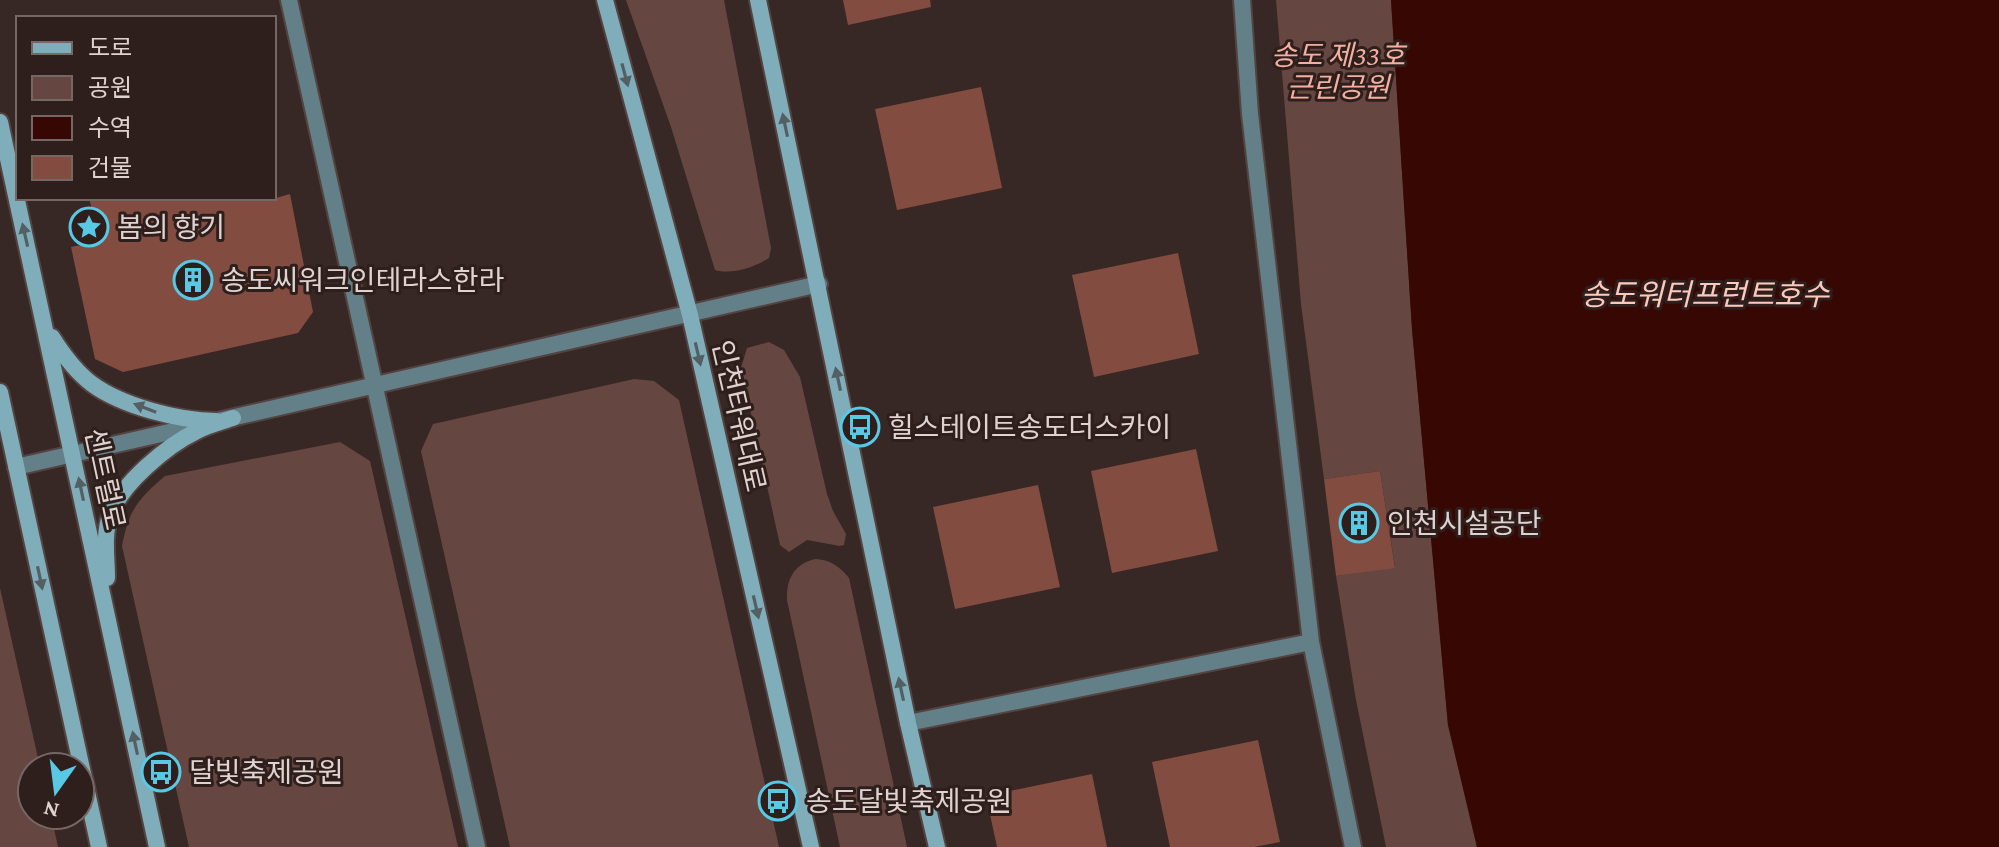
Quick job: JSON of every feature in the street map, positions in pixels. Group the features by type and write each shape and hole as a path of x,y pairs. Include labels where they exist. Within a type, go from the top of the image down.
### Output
{"main road":[{"name":"인천타워대로","path":"605,0 690,315 811,847"},
{"path":"758,0 908,723 937,847"},
{"name":"센트럴로","path":"0,122 16,195"},
{"name":"센트럴로","path":"17,200 157,847"},
{"path":"42,313 53,338 67,358 93,385 180,419 227,419"},
{"path":"0,392 99,847"},
{"path":"110,627 106,531 115,502 141,472 179,442 227,419"}],"street":[{"path":"289,0 477,847"},
{"path":"1242,0 1250,114 1311,642 1353,847"},
{"path":"16,467 819,284"},
{"path":"908,723 1311,642"}],"green space":[{"path":"626,0 724,0 771,248 769,258 736,271 715,270 671,127"},
{"name":"송도 제33호 근린공원","path":"1276,0 1391,0 1412,329 1448,725 1477,847 1386,847 1356,700 1336,576 1395,567 1380,471 1324,479 1301,304"},
{"path":"769,342 784,350 800,377 827,494 846,534 844,545 807,540 789,552 780,545 741,368 747,348"},
{"path":"634,379 654,381 679,400 779,847 510,847 421,451 433,424"},
{"path":"340,442 370,461 458,847 189,847 122,546 131,514 147,492 165,476"},
{"path":"816,559 835,565 849,578 907,847 840,847 787,600 788,586 797,568"},
{"path":"0,588 36,751 16,751 16,831 54,831 58,847 0,847"}],"water":[{"name":"송도워터프런트호수","path":"1391,0 1999,0 1999,847 1477,847 1448,725 1412,329"}],"building":[{"path":"843,0 930,0 931,7 848,25"},
{"path":"981,87 1002,188 897,210 875,109"},
{"name":"송도씨워크인테라스한라","path":"290,194 313,312 298,333 123,372 95,359 71,247 100,241 90,200 276,198"},
{"path":"1178,253 1199,354 1094,377 1072,275"},
{"path":"1196,449 1218,551 1112,573 1091,471"},
{"name":"인천시설공단","path":"1380,471 1395,568 1336,576 1324,479"},
{"path":"1038,485 1060,587 955,609 933,507"},
{"path":"1258,740 1280,842 1254,847 1170,847 1152,762"},
{"path":"1092,774 1107,847 997,847 986,796"}],"place":[{"name":"봄의 향기","path":"89,227"},
{"name":"송도씨워크인테라스한라","path":"193,280"},
{"name":"힐스테이트송도더스카이","path":"860,427"},
{"name":"인천시설공단","path":"1359,523"},
{"name":"달빛축제공원","path":"161,772"},
{"name":"송도달빛축제공원","path":"778,801"}]}
